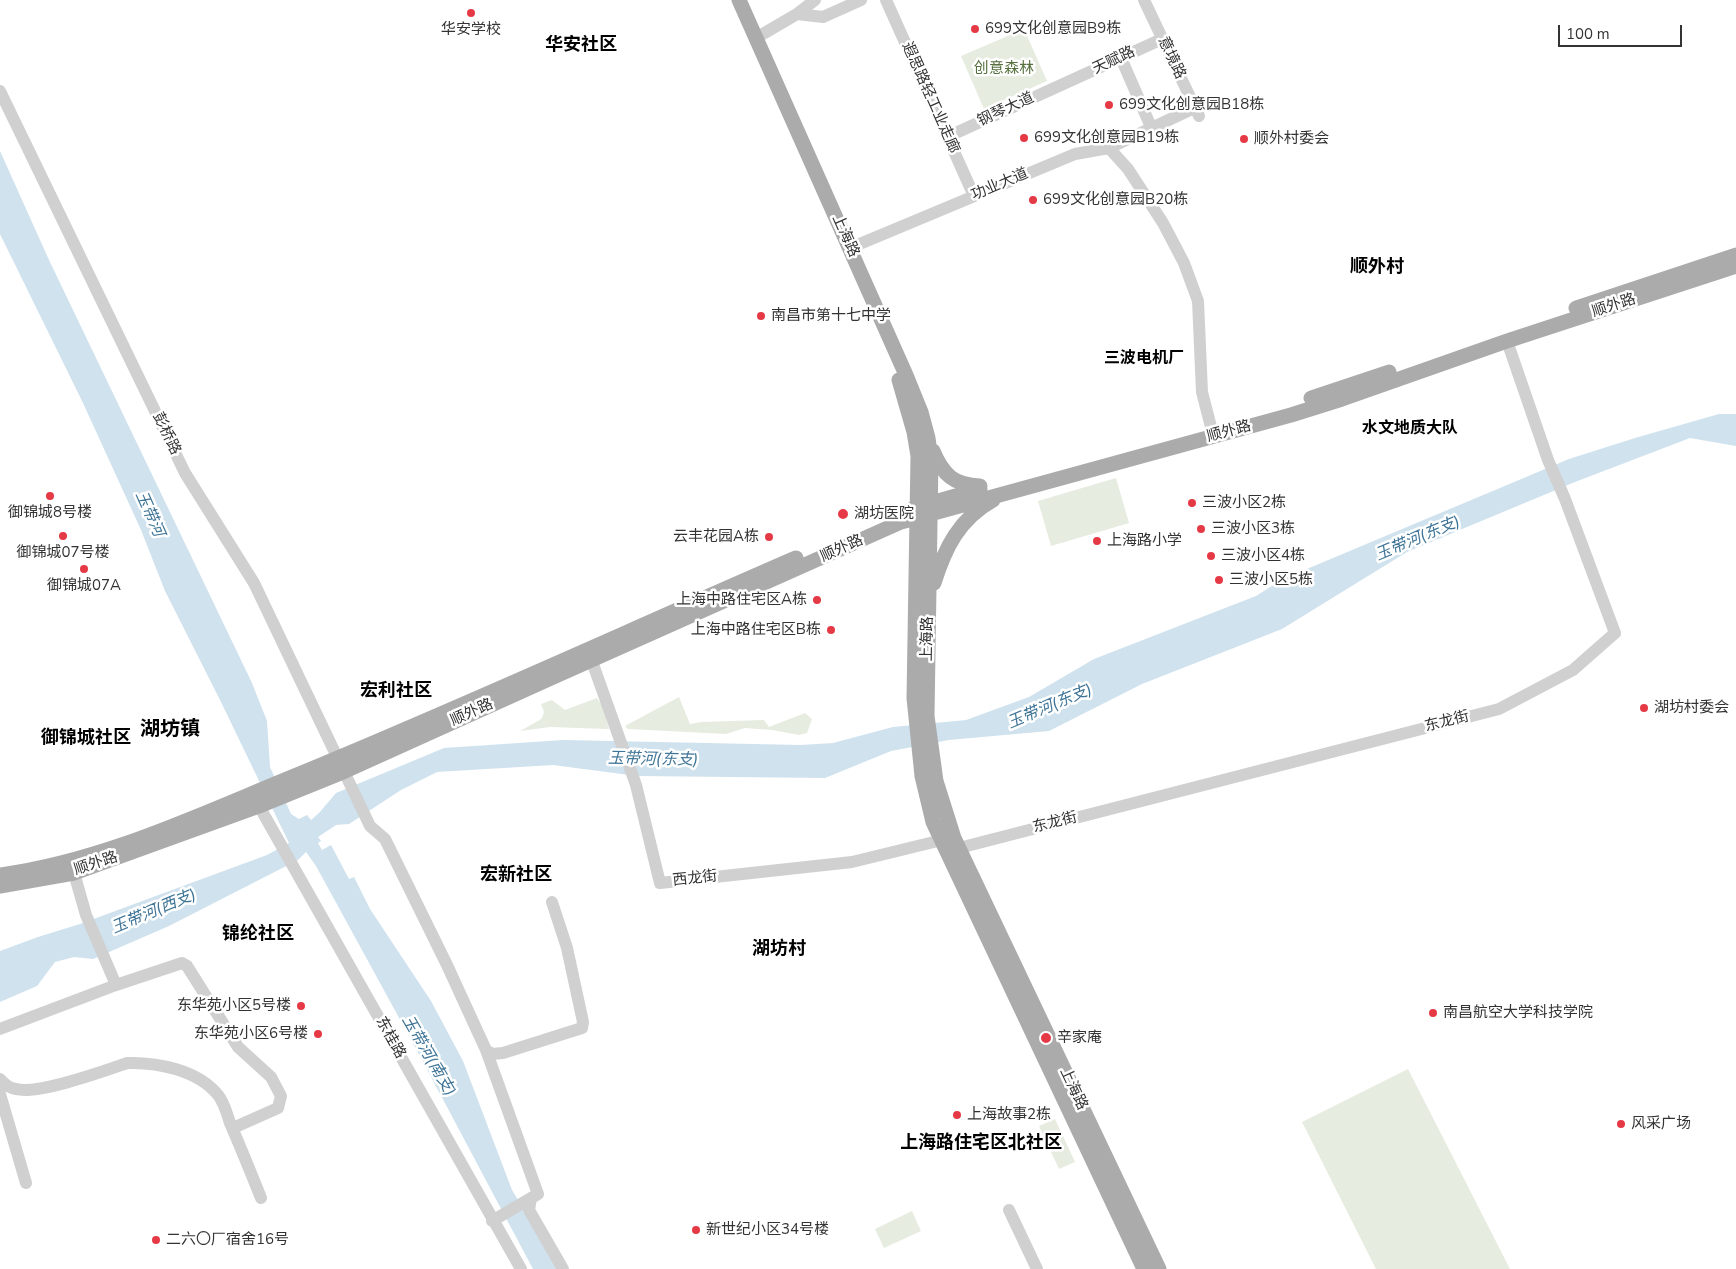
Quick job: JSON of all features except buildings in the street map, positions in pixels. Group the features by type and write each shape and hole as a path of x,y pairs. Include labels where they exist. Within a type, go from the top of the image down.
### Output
{"main road":[{"name":"上海路","path":"730,0 888,350 914,432 924,510 928,598 922,718 933,822 1144,1269"},
{"name":"上海路","path":"739,0 906,375 921,412 928,438 931,459 924,510 914,698 922,718"},
{"name":"顺外路","path":"924,510 990,487 1294,404 1736,255"},
{"name":"顺外路","path":"0,886 74,873 297,782 343,771 887,518 1006,492 1291,415 1736,266"},
{"path":"928,438 942,470 951,478 966,485 990,487"},
{"path":"928,598 941,559 955,532 972,514 1006,492"},
{"name":"上海路","path":"929,778 959,848 1159,1269"},
{"name":"顺外路","path":"0,875 92,856 256,800"}],"street":[{"path":"756,38 797,14 815,0"},
{"path":"797,14 823,17 861,0"},
{"name":"遐思路轻工业走廊","path":"886,0 974,196"},
{"name":"意境路","path":"1144,0 1197,112"},
{"name":"天赋路","path":"1065,84 1162,39"},
{"path":"1121,58 1151,127"},
{"name":"钢琴大道","path":"947,137 1065,84"},
{"name":"彭桥路","path":"0,91 185,473 254,584 370,826 385,839 486,1050 538,1194 531,1198"},
{"name":"功业大道","path":"850,248 1075,154 1109,148 1151,127 1197,112 1209,101"},
{"path":"1109,148 1128,169 1163,224 1184,263 1198,301 1202,392 1211,427"},
{"name":"东龙街","path":"959,848 1499,709 1573,670 1615,633 1566,499 1548,460 1507,342"},
{"name":"西龙街","path":"590,655 636,785 660,883 852,862 942,840"},
{"name":"东桂路","path":"256,800 495,1219 520,1269"},
{"path":"74,873 86,915 116,985"},
{"path":"486,1050 492,1054 503,1053 582,1028 584,1022 567,948 552,902"},
{"path":"0,1029 116,985 182,963 187,966 238,1047 270,1077 281,1096 278,1108 233,1128"},
{"path":"0,1079 5,1084 16,1089 46,1088 127,1063 160,1065 177,1069 206,1082 220,1096 261,1198"},
{"path":"0,1094 26,1183"},
{"path":"495,1219 531,1198"},
{"path":"531,1198 528,1210 563,1269"},
{"path":"1009,1210 1037,1269"}],"green space":[{"name":"创意森林","path":"1024,29 1047,81 984,109 961,56"},
{"path":"1116,478 1129,523 1051,546 1038,501"},
{"path":"679,697 690,724 764,720 769,727 805,713 812,719 807,733 799,735 745,728 726,734 628,729 625,726"},
{"path":"597,698 603,707 609,729 550,727 520,731 542,718 544,712 541,704 552,700 565,710"},
{"path":"1408,1069 1510,1269 1376,1269 1302,1122"},
{"path":"1055,1119 1075,1162 1059,1169 1039,1126"},
{"path":"912,1211 921,1231 884,1248 875,1229"}],"water":[{"path":"0,151 49,260 252,683 267,721 270,767 291,814 299,819 307,815 311,820 336,793 444,748 563,740 801,745 833,743 893,727 966,720 1029,697 1094,659 1256,596 1283,579 1569,459 1719,414 1736,414 1736,446 1690,438 1575,482 1407,552 1282,629 1142,684 1049,731 949,740 891,751 825,778 637,776 553,765 437,772 401,790 349,824 336,825 318,837 321,841 318,843 322,850 331,845 349,879 354,877 370,909 431,1001 463,1061 512,1190 560,1269 533,1269 421,1058 316,866 306,852 298,860 169,926 93,959 74,957 55,962 37,986 0,1002 0,951 80,924 267,855 289,843 165,591 141,530 83,403 0,234"}],"place":[{"name":"华安学校","path":"471,13"},
{"name":"699文化创意园B9栋","path":"975,29"},
{"name":"699文化创意园B18栋","path":"1109,105"},
{"name":"699文化创意园B19栋","path":"1024,138"},
{"name":"顺外村委会","path":"1244,139"},
{"name":"699文化创意园B20栋","path":"1033,200"},
{"name":"南昌市第十七中学","path":"761,316"},
{"name":"御锦城8号楼","path":"50,496"},
{"name":"三波小区2栋","path":"1192,503"},
{"name":"湖坊医院","path":"843,514"},
{"name":"三波小区3栋","path":"1201,529"},
{"name":"御锦城07号楼","path":"63,536"},
{"name":"云丰花园A栋","path":"769,537"},
{"name":"上海路小学","path":"1097,541"},
{"name":"三波小区4栋","path":"1211,556"},
{"name":"御锦城07A","path":"84,569"},
{"name":"三波小区5栋","path":"1219,580"},
{"name":"上海中路住宅区A栋","path":"817,600"},
{"name":"上海中路住宅区B栋","path":"831,630"},
{"name":"湖坊村委会","path":"1644,708"},
{"name":"东华苑小区5号楼","path":"301,1006"},
{"name":"南昌航空大学科技学院","path":"1433,1013"},
{"name":"东华苑小区6号楼","path":"318,1034"},
{"name":"辛家庵","path":"1046,1038"},
{"name":"上海故事2栋","path":"957,1115"},
{"name":"风采广场","path":"1621,1124"},
{"name":"新世纪小区34号楼","path":"696,1230"},
{"name":"二六〇厂宿舍16号","path":"156,1240"}],"district":[{"name":"华安社区","path":"581,46"},
{"name":"顺外村","path":"1377,268"},
{"name":"三波电机厂","path":"1144,359"},
{"name":"水文地质大队","path":"1410,429"},
{"name":"宏利社区","path":"396,692"},
{"name":"湖坊镇","path":"170,730"},
{"name":"御锦城社区","path":"86,739"},
{"name":"宏新社区","path":"516,876"},
{"name":"锦纶社区","path":"258,935"},
{"name":"湖坊村","path":"779,950"},
{"name":"上海路住宅区北社区","path":"981,1144"}],"water label":[{"name":"玉带河","path":"149,514"},
{"name":"玉带河(东支)","path":"1418,539"},
{"name":"玉带河(东支)","path":"1050,707"},
{"name":"玉带河(东支)","path":"653,760"},
{"name":"玉带河(西支)","path":"154,912"},
{"name":"玉带河(南支)","path":"428,1056"}]}
